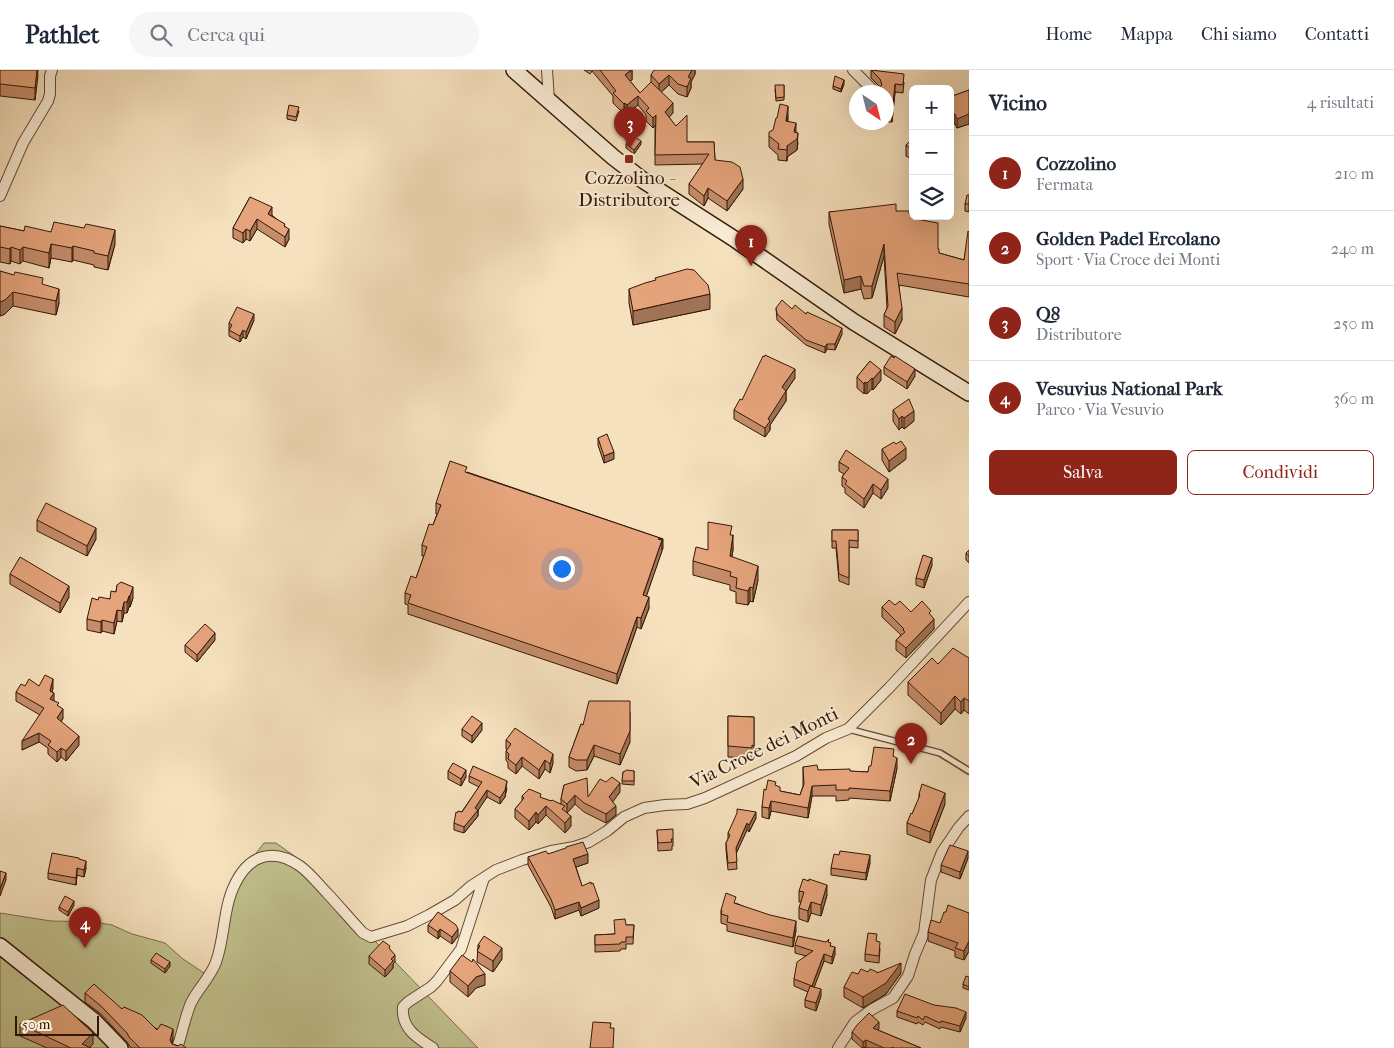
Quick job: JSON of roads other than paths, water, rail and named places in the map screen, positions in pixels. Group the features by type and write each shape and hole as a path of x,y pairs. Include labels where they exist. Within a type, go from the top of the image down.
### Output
{"main road":[{"path":"514,70 613,157 644,181 736,240 854,322 969,394"},
{"path":"0,946 94,1021 120,1048"}],"street":[{"path":"0,196 23,143 48,101 52,70"},
{"path":"547,70 549,100"},
{"path":"853,70 868,85"},
{"name":"Via Croce dei Monti","path":"177,1048 191,1002 216,962 235,884 246,868 259,859 279,856 301,867 312,876 363,933 372,937 407,926 455,900 471,886 496,870 551,851 589,842 607,831 624,817 644,808 688,804 706,798 796,756 826,738 848,729 969,602"},
{"path":"838,1048 855,1022 871,1010 893,998 908,976 924,932 931,880 942,852 969,816"},
{"path":"433,1048 407,1027 402,1014 403,1007 431,987 461,949 484,878"}],"lane":[{"path":"848,729 940,752 969,771"}],"place":[{"name":"Q8","path":"630,148"},
{"name":"Cozzolino - Distributore","path":"629,159"},
{"name":"Cozzolino","path":"751,266"},
{"name":"Golden Padel Ercolano","path":"911,764"},
{"name":"Vesuvius National Park","path":"85,948"}]}
